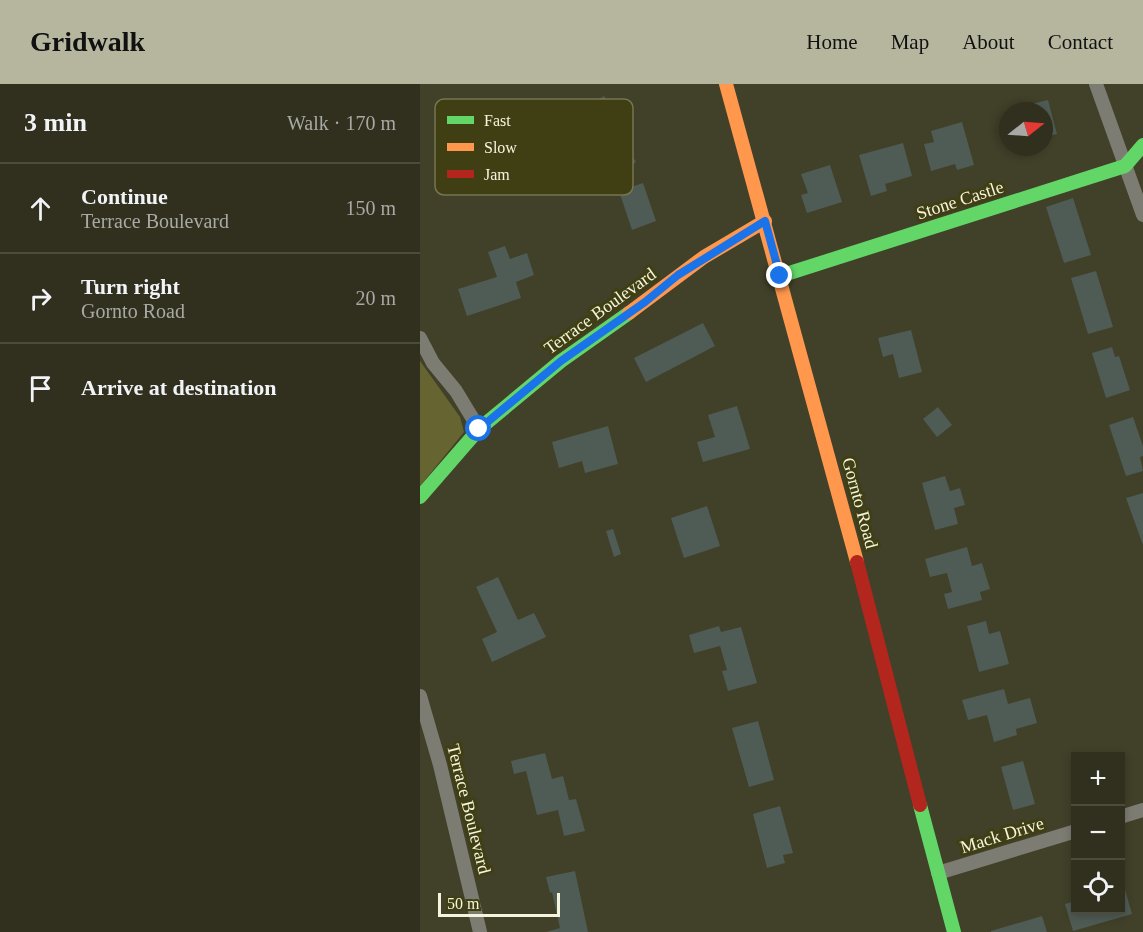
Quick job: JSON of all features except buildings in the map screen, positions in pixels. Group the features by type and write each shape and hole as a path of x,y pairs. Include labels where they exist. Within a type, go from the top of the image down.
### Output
{"main road":[{"name":"Gornto Road","path":"726,84 780,276 954,932"},
{"path":"1125,166 1143,146"},
{"name":"Stone Castle","path":"780,276 1125,166"},
{"name":"Terrace Boulevard","path":"420,497 479,429 561,361 645,302 678,275 765,221"}],"street":[{"path":"1096,84 1143,215"},
{"path":"420,338 433,363 456,391 479,429"},
{"name":"Terrace Boulevard","path":"420,696 440,765 480,932"},
{"path":"1125,815 1143,810"},
{"name":"Mack Drive","path":"938,873 1071,833"}],"shaded area":[{"path":"420,361 460,417 464,432 420,486"}],"traffic: fast":[{"path":"780,276 1125,166 1143,145"},
{"path":"420,497 479,429 561,361 629,313"},
{"path":"920,805 954,932"}],"traffic: slow":[{"path":"726,84 857,562"},
{"path":"629,313 704,257 765,221"}],"traffic: jam":[{"path":"857,562 920,805"}],"route":[{"path":"479,429 561,361 645,302 678,275 765,221 780,276"}]}
